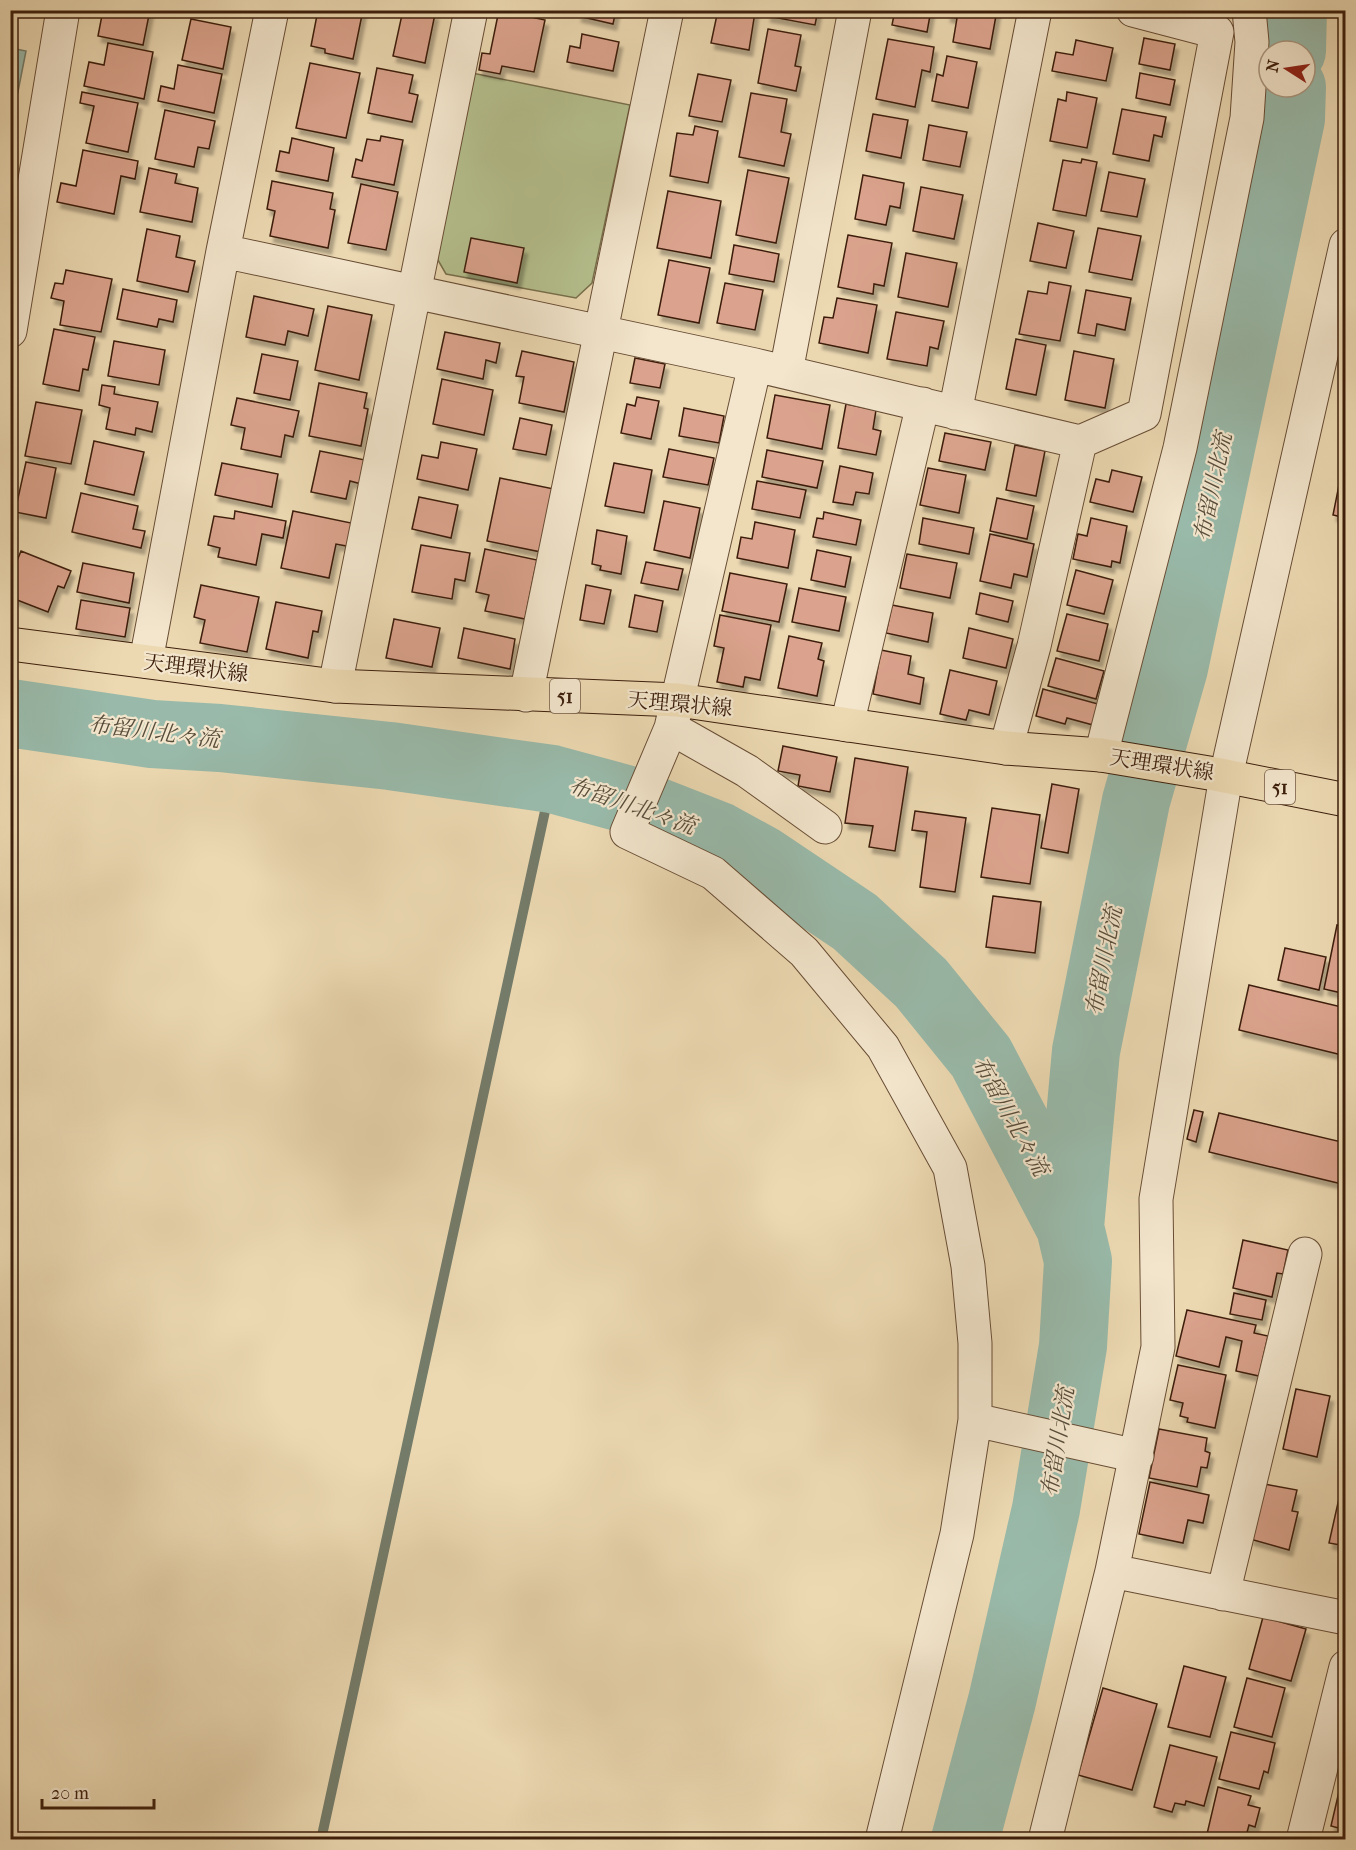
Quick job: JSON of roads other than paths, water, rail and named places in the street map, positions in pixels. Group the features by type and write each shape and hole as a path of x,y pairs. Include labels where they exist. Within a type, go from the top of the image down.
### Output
{"main road":[{"name":"天理環状線","path":"10,644 335,686 526,695 672,724 847,724 1006,748 1110,757 1221,775 1346,800"}],"street":[{"path":"10,331 63,10"},
{"path":"146,661 222,251 272,10"},
{"path":"335,686 471,10"},
{"path":"526,695 668,10"},
{"path":"855,10 770,369 672,724 627,832 713,873 804,952 883,1047 950,1168 968,1266 981,1420 957,1534 882,1839"},
{"path":"955,413 1035,10"},
{"path":"222,251 770,369 1080,442 1144,414 1217,32 1133,10"},
{"path":"1110,757 1180,448 1244,129 1252,42 1249,10"},
{"path":"1045,1839 1112,1571 1133,1455 1158,1347 1156,1199 1221,775 1346,245"},
{"path":"847,724 923,404"},
{"path":"1006,748 1034,646 1080,442"},
{"path":"672,724 747,771 825,827"},
{"path":"1223,1594 1305,1254"},
{"path":"981,1420 1133,1455"},
{"path":"1112,1571 1346,1618"},
{"path":"1303,1839 1346,1667"}],"waterway":[{"name":"布留川北流","path":"1292,39 1293,10"},
{"name":"布留川北流","path":"965,1840 1002,1701 1046,1509 1073,1346 1078,1261 1070,1227 1086,1051 1136,801 1174,668 1291,119 1292,99"},
{"name":"布留川北々流","path":"10,713 152,734 220,738 390,756 552,779 622,798 719,836 761,859 855,922 921,983 981,1057 1070,1227"},
{"path":"321,1840 552,779"}]}
